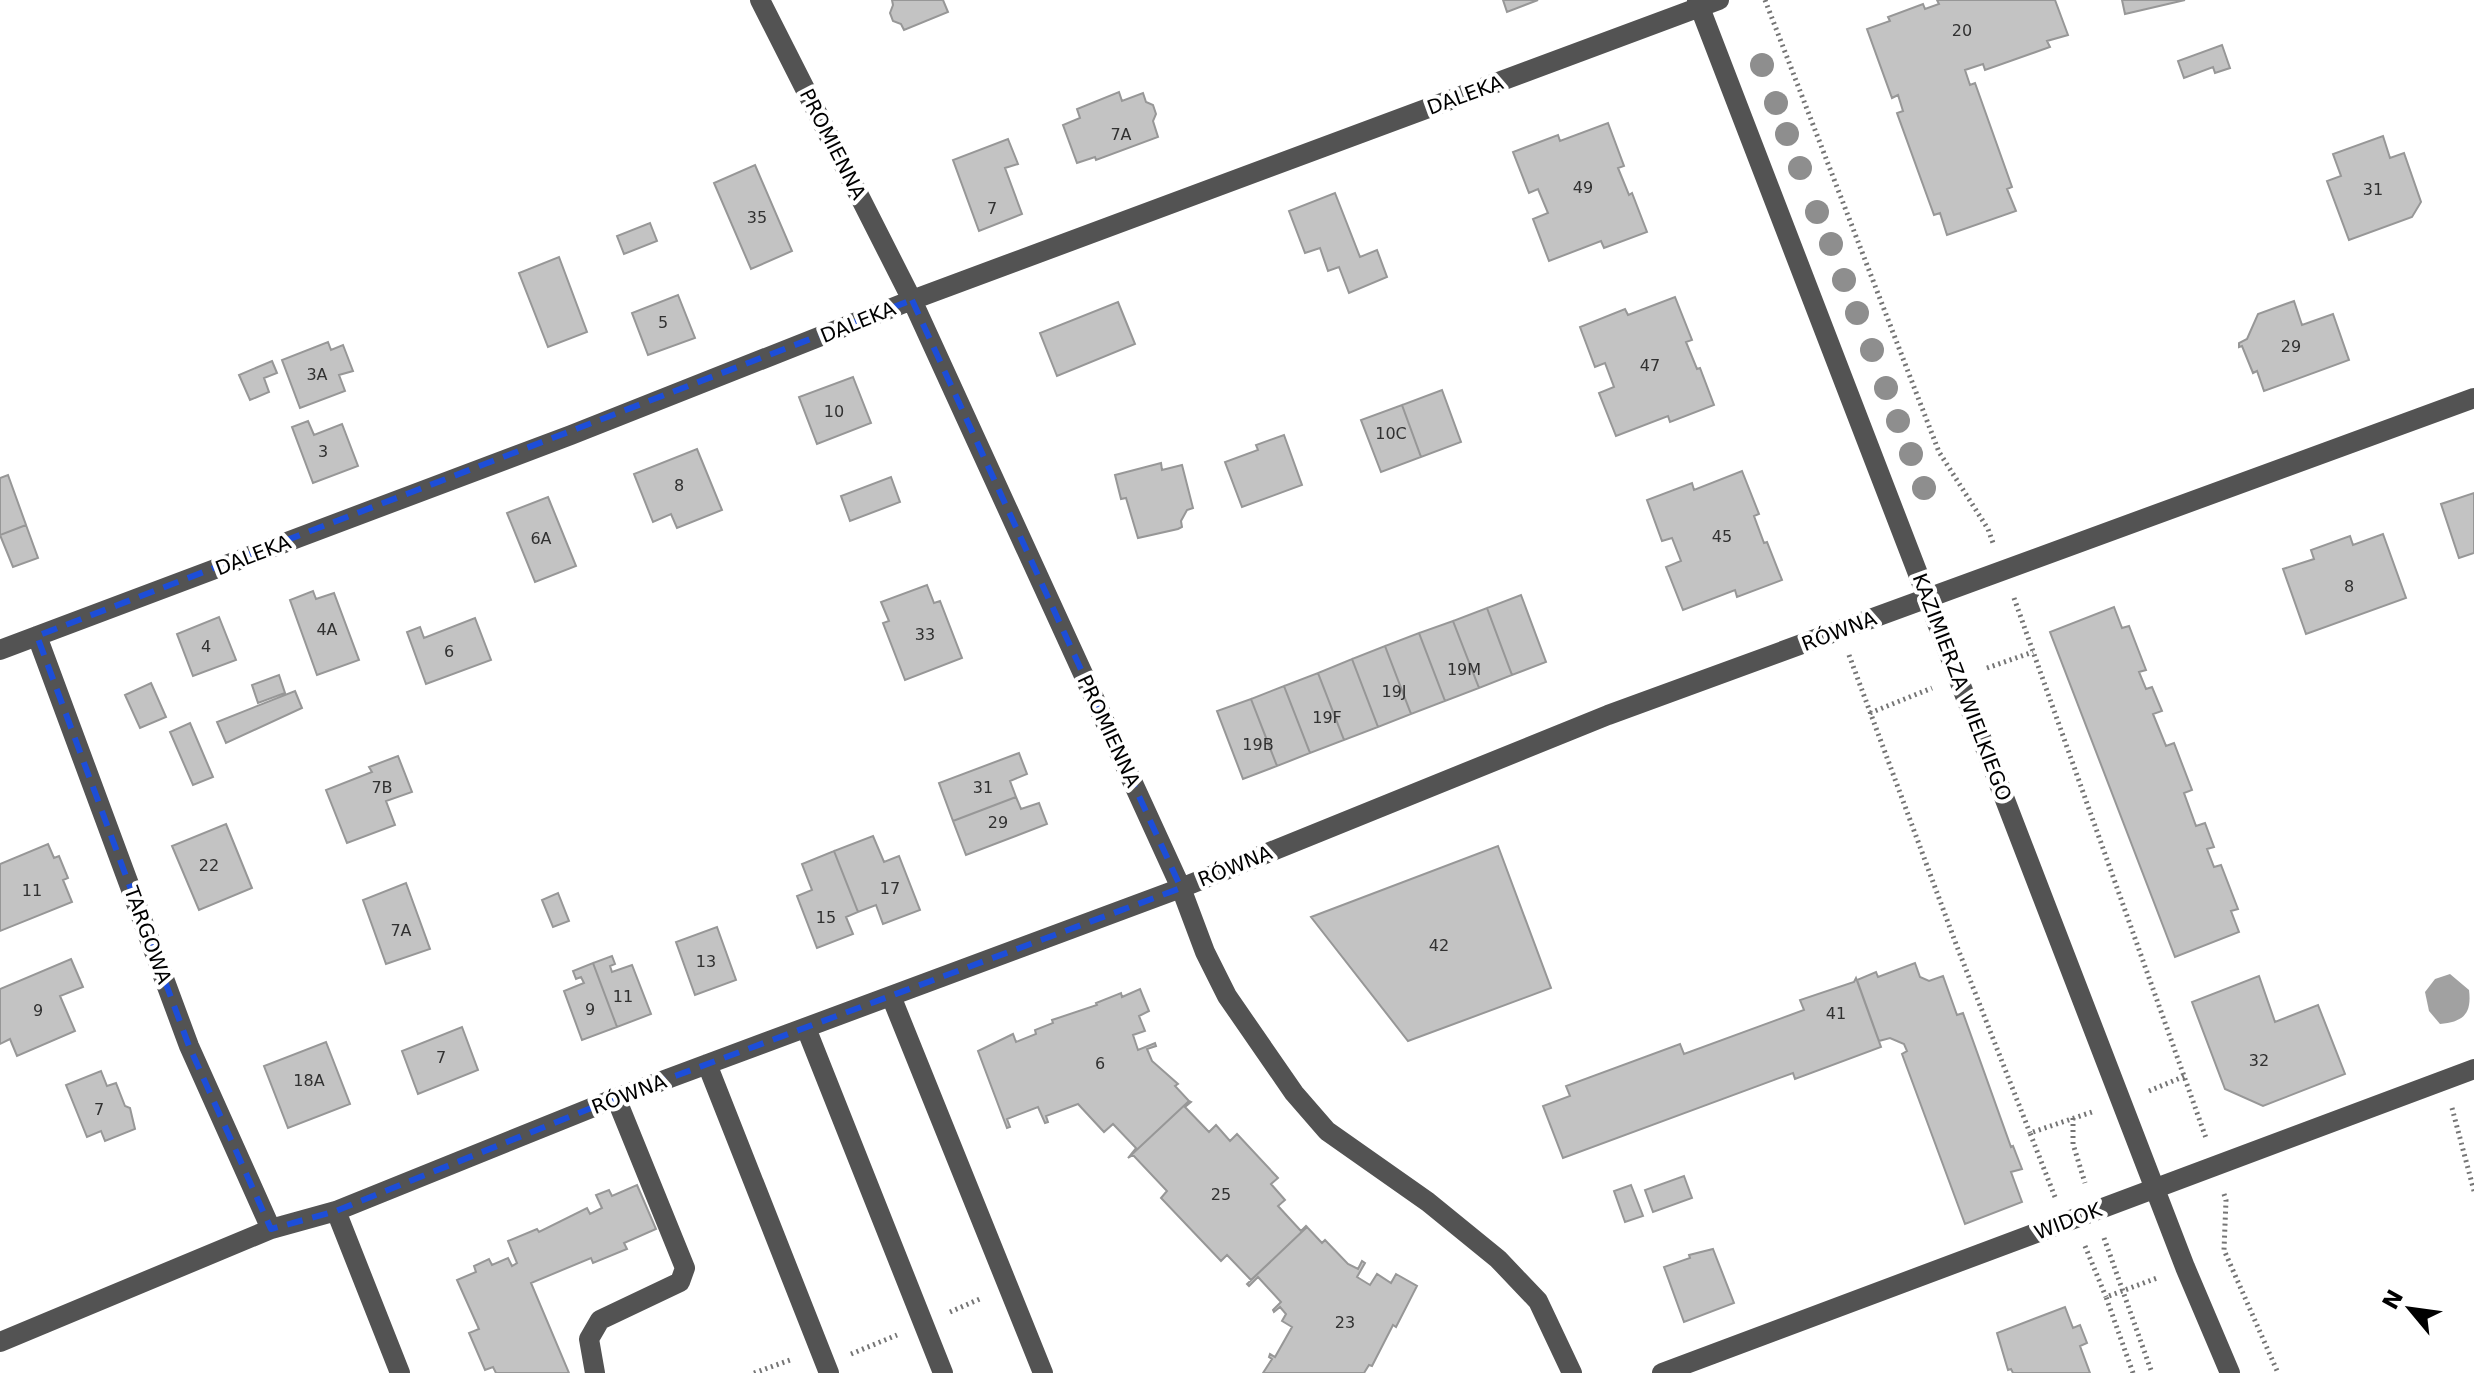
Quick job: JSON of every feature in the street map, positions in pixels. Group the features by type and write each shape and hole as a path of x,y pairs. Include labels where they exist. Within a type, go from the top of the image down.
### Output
{"street":[{"name":"PROMIENNA","path":"760,0 912,300 1181,888 1205,952 1227,996 1294,1093 1327,1131 1428,1202 1498,1259 1538,1301 1572,1373"},
{"name":"DALEKA","path":"0,650 571,435 912,300 1705,2"},
{"name":"KAZIMIERZA WIELKIEGO","path":"1705,2 1927,597 2185,1267 2230,1373"},
{"name":"RÓWNA","path":"0,1342 271,1229 336,1211 616,1098 1181,888 1608,715 2474,398"},
{"name":"TARGOWA","path":"37,636 189,1046 271,1229"},
{"path":"891,996 1043,1373"},
{"path":"806,1028 943,1373"},
{"path":"707,1064 829,1373"},
{"name":"WIDOK","path":"1662,1373 2474,1069"},
{"path":"595,1373 589,1339 600,1320 680,1282 685,1268 616,1098"},
{"path":"336,1211 400,1373"}],"path":[{"path":"1765,0 1939,452 1988,529 2003,569 2215,1166 2226,1200 2224,1250 2278,1373"},
{"path":"1840,631 2030,1133"},
{"path":"2445,1080 2474,1191"},
{"path":"2073,1118 2073,1144 2152,1373"},
{"path":"2133,1373 2106,1297 2224,1250"}],"highlighted area":[{"path":"912,300 1181,888 616,1098 336,1211 271,1229 189,1046 37,636"}],"shaded area":[{"path":"2450,974 2469,990 2469,1005 2460,1019 2440,1024 2429,1011 2425,992 2435,979"}],"building":[{"path":"892,0 943,0 948,12 904,30 901,24 893,21 890,13"},
{"path":"1503,0 1538,0 1507,12"},
{"path":"1937,0 2055,0 2068,35 2047,41 2050,47 1985,70 1983,64 1965,70 1970,85 1975,83 2012,187 2007,189 2016,211 1947,235 1940,213 1934,215 1897,113 1903,111 1898,95 1892,98 1867,29 1923,4 1925,9 1939,4"},
{"path":"2122,0 2185,0 2125,14"},
{"path":"2222,45 2230,68 2215,73 2213,67 2184,78 2178,61"},
{"path":"1119,92 1122,101 1143,93 1146,102 1153,105 1156,114 1153,121 1158,137 1096,160 1095,157 1077,163 1063,125 1080,118 1077,109"},
{"path":"1608,123 1624,166 1618,168 1629,195 1632,193 1647,232 1604,248 1601,241 1549,261 1533,219 1548,213 1538,189 1529,193 1513,152 1558,135 1560,141"},
{"path":"2383,136 2390,158 2404,153 2421,202 2412,217 2349,240 2327,181 2341,176 2333,154"},
{"path":"1008,139 1018,164 1005,168 1022,214 979,231 953,160"},
{"path":"755,165 792,251 751,269 714,183"},
{"path":"1335,193 1360,257 1377,250 1387,277 1349,293 1339,267 1328,271 1320,248 1305,253 1289,211"},
{"path":"650,223 657,241 624,254 617,236"},
{"path":"559,257 587,332 548,347 519,273"},
{"path":"678,295 695,338 648,355 632,313"},
{"path":"1675,297 1692,340 1686,342 1714,405 1670,422 1668,416 1616,436 1599,393 1614,387 1605,363 1595,367 1580,327 1625,309 1628,315"},
{"path":"2294,301 2302,325 2333,314 2349,360 2264,391 2257,371 2253,373 2239,343 2247,339 2258,314"},
{"path":"1118,302 1135,344 1057,376 1040,333"},
{"path":"328,342 331,350 343,345 353,371 339,375 345,391 300,408 282,360"},
{"path":"272,361 277,373 264,378 269,392 250,400 239,375"},
{"path":"853,377 871,423 817,444 799,397"},
{"path":"1442,390 1461,442 1421,457 1402,405"},
{"path":"1402,405 1421,457 1381,472 1361,420"},
{"path":"308,421 314,435 342,424 358,466 313,483 292,427"},
{"path":"1284,435 1302,485 1242,507 1225,462 1258,450 1256,445"},
{"path":"697,449 722,510 677,528 671,514 653,522 634,474"},
{"path":"1161,463 1162,470 1182,465 1193,508 1187,510 1181,521 1182,527 1138,538 1126,498 1121,499 1115,475"},
{"path":"1742,471 1759,514 1754,516 1782,580 1737,597 1735,590 1683,610 1666,567 1681,561 1672,538 1662,541 1647,500 1692,483 1694,490"},
{"path":"8,475 26,525 0,535 0,478"},
{"path":"891,477 900,502 850,521 841,496"},
{"path":"2474,493 2474,553 2459,558 2441,504"},
{"path":"548,497 576,566 535,582 507,513"},
{"path":"26,525 38,558 13,567 0,535"},
{"path":"2383,534 2406,598 2306,634 2283,569 2314,559 2311,550 2350,536 2353,545"},
{"path":"927,585 934,603 940,601 962,658 905,680 883,623 889,621 881,602"},
{"path":"313,591 316,599 334,593 359,660 317,675 290,600"},
{"path":"1521,595 1546,662 1512,675 1487,608"},
{"path":"2114,607 2122,628 2129,626 2146,670 2139,672 2146,689 2152,687 2162,711 2153,714 2166,746 2174,743 2192,790 2184,793 2196,826 2205,823 2214,847 2207,849 2214,867 2221,865 2238,909 2231,911 2239,932 2175,957 2050,632"},
{"path":"1487,608 1512,675 1479,688 1453,621"},
{"path":"219,617 236,660 193,676 177,634"},
{"path":"475,618 491,660 426,684 407,632 420,627 424,638"},
{"path":"1453,621 1479,688 1445,701 1419,633"},
{"path":"1419,633 1445,701 1411,714 1385,646"},
{"path":"1385,646 1411,714 1378,727 1352,659"},
{"path":"1352,659 1378,727 1344,740 1318,673"},
{"path":"1318,673 1344,740 1310,753 1284,686"},
{"path":"279,675 285,693 258,703 252,685"},
{"path":"151,683 166,717 140,728 125,695"},
{"path":"1284,686 1310,753 1277,766 1251,699"},
{"path":"295,691 302,708 226,743 217,722"},
{"path":"1251,699 1277,766 1243,779 1217,711"},
{"path":"190,723 213,777 193,785 170,732"},
{"path":"1019,753 1027,774 1010,781 1016,797 953,821 939,783"},
{"path":"398,756 412,792 386,801 395,825 347,843 326,790 372,772 369,767"},
{"path":"1016,797 1021,809 1039,803 1047,824 966,855 953,821"},
{"path":"226,824 252,888 199,910 172,846"},
{"path":"873,836 884,862 899,856 920,910 883,924 876,905 858,912 834,851"},
{"path":"48,844 54,858 59,856 68,878 63,880 72,902 0,931 0,864"},
{"path":"1498,846 1551,988 1408,1041 1311,917"},
{"path":"834,851 858,912 846,917 853,934 817,948 797,896 812,890 802,864"},
{"path":"406,883 430,949 386,964 363,900"},
{"path":"558,893 569,921 553,927 542,900"},
{"path":"717,927 736,980 695,995 676,942"},
{"path":"612,956 615,964 610,966 612,972 632,965 651,1014 617,1027 593,963"},
{"path":"71,959 83,987 60,996 75,1031 17,1056 10,1039 0,1044 0,989"},
{"path":"593,963 617,1027 582,1040 564,991 584,983 581,977 576,979 573,971"},
{"path":"1915,963 1920,977 1929,981 1943,976 1957,1015 1963,1013 2011,1147 2022,1169 2011,1172 2022,1202 1965,1224 1902,1054 1907,1051 1904,1044 1890,1038 1879,1041 1857,980 1876,972 1878,977"},
{"path":"2259,976 2275,1022 2318,1005 2345,1074 2263,1106 2225,1089 2192,1002"},
{"path":"1856,978 1881,1047 1795,1079 1793,1073 1563,1158 1543,1106 1570,1096 1566,1086 1680,1044 1684,1054 1804,1010 1800,1000 1854,982"},
{"path":"1140,989 1149,1011 1139,1016 1145,1031 1133,1035 1138,1050 1155,1043 1156,1046 1147,1049 1152,1061 1178,1084 1175,1086 1189,1101 1128,1158 1136,1148 1113,1124 1104,1132 1078,1104 1046,1116 1048,1122 1045,1123 1038,1107 1007,1119 1010,1127 1007,1128 978,1051 1013,1034 1016,1042 1036,1034 1035,1030 1053,1023 1052,1020 1097,1005 1121,993 1122,997"},
{"path":"462,1027 478,1070 418,1094 402,1051"},
{"path":"326,1042 350,1104 288,1128 264,1066"},
{"path":"101,1071 107,1086 116,1083 125,1106 130,1108 135,1129 105,1141 101,1131 87,1137 66,1085"},
{"path":"1189,1101 1185,1107 1209,1132 1216,1125 1230,1141 1237,1134 1278,1178 1271,1184 1285,1200 1278,1206 1301,1231 1307,1227 1251,1280 1227,1255 1221,1261 1161,1198 1167,1191 1133,1155 1128,1158"},
{"path":"1684,1176 1692,1198 1653,1212 1645,1190"},
{"path":"637,1185 656,1229 624,1243 627,1249 593,1263 591,1258 531,1283 569,1373 496,1373 493,1367 485,1370 469,1333 479,1329 457,1280 476,1272 474,1266 489,1259 492,1265 508,1258 512,1266 517,1263 508,1241 537,1229 539,1232 587,1208 590,1214 602,1208 596,1195 609,1190 612,1196"},
{"path":"1631,1185 1643,1216 1625,1222 1614,1191"},
{"path":"1307,1227 1322,1243 1325,1240 1348,1264 1358,1269 1362,1261 1365,1263 1357,1277 1370,1285 1377,1274 1391,1283 1396,1274 1417,1286 1396,1327 1393,1325 1372,1366 1369,1365 1364,1373 1263,1373 1272,1359 1270,1354 1275,1357 1292,1327 1282,1321 1286,1314 1280,1307 1274,1312 1281,1302 1258,1277 1249,1286 1247,1284"},
{"path":"1713,1249 1734,1303 1684,1322 1664,1267 1690,1258 1689,1255"},
{"path":"2065,1307 2073,1328 2080,1325 2087,1343 2080,1346 2090,1373 2013,1373 2011,1369 2008,1370 1997,1333"}]}
